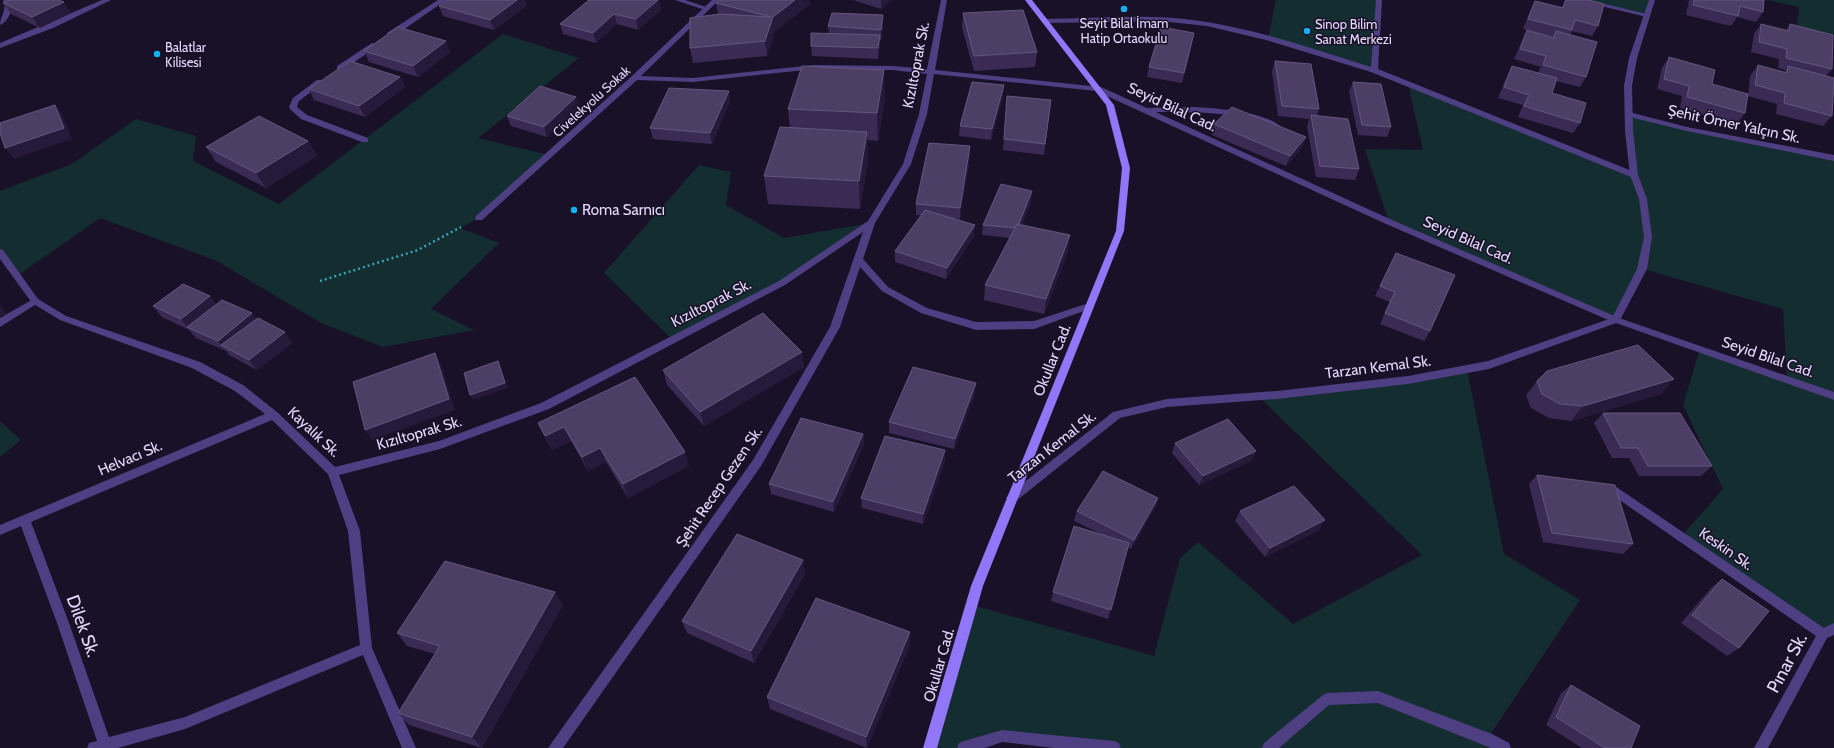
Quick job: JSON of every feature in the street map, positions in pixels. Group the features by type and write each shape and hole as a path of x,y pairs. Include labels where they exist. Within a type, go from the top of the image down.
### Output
{"main road":[{"name":"Okullar Cad.","path":"930,748 977,586 1120,231 1126,168 1110,105 1046,21 1028,0"}],"street":[{"path":"0,23 7,14 8,3 6,0"},
{"path":"0,46 108,0"},
{"path":"365,140 304,117 298,113 293,106 296,100 443,0"},
{"path":"678,0 705,8"},
{"name":"Civelekyolu Sokak","path":"479,218 635,78 705,8 716,0"},
{"name":"Kızıltoprak Sk.","path":"333,472 440,445 544,406 782,283 871,223 907,164 923,114 944,0"},
{"path":"1374,70 1379,0"},
{"path":"1579,0 1647,15"},
{"path":"1616,320 1642,269 1648,237 1643,199 1634,175 1629,131 1628,86 1632,65 1652,0"},
{"path":"1046,21 1160,19 1207,24 1268,38 1374,70 1634,175"},
{"name":"Seyid Bilal Cad.","path":"635,78 692,80 814,67 893,68 1098,89 1491,268 1616,320 1834,396"},
{"path":"1143,110 1211,109 1235,112 1260,118 1284,129"},
{"name":"Şehit Ömer Yalçın Sk.","path":"1629,114 1695,131 1834,158"},
{"name":"Şehit Recep Gezen Sk.","path":"555,748 757,463 835,327 871,223"},
{"path":"0,252 36,301 0,323"},
{"path":"858,259 885,289 918,308 976,326 1034,325 1089,306"},
{"name":"Kayalık Sk.","path":"36,301 63,318 196,365 239,388 273,415 333,472 354,531 366,648 409,748"},
{"name":"Tarzan Kemal Sk.","path":"1012,498 1117,415 1167,403 1277,395 1408,380 1490,365 1616,320"},
{"name":"Helvacı Sk.","path":"0,530 273,415"},
{"name":"Keskin Sk.","path":"1612,489 1828,632"},
{"name":"Dilek Sk.","path":"24,519 63,623 100,747"},
{"name":"Pınar Sk.","path":"1761,748 1828,632"},
{"path":"100,747 185,722 366,648"},
{"path":"1270,748 1327,699 1378,697 1487,739 1504,748"},
{"path":"964,748 1002,736 1114,748"}],"path":[{"path":"320,281 418,250 479,218"}],"green space":[{"name":"Sinop Bilim Sanat Merkezi","path":"1276,0 1379,0 1374,70 1268,38"},
{"path":"1579,0 1652,0 1647,15"},
{"path":"1768,0 1834,0 1834,36 1797,27 1799,7"},
{"path":"503,34 579,58 478,138 549,155 479,218 460,228 499,243 431,309 474,330 383,347 321,323 217,261 100,218 17,276 0,252 0,191 72,164 136,119 196,136 193,161 279,204"},
{"path":"1408,84 1634,175 1629,114 1687,129 1834,158 1834,629 1823,634 1681,537 1723,489 1683,405 1700,349 1787,379 1783,309 1643,269 1616,320 1389,222 1365,149 1423,150"},
{"path":"699,165 731,172 726,205 784,238 871,223 782,283 673,340 604,273"},
{"path":"1467,369 1504,554 1580,600 1487,739 1504,748 1114,748 1002,736 964,748 930,748 972,605 1154,656 1180,558 1198,542 1293,624 1422,555 1258,396"},
{"path":"0,421 21,440 0,457"}],"building":[{"path":"11,0 58,0 64,2 32,17 3,3"},
{"path":"447,0 517,0 490,20 439,6"},
{"path":"589,0 658,0 636,19 614,14 593,33 560,24"},
{"path":"720,0 795,0 773,17 765,41 690,48 690,18 720,14 771,17 716,3"},
{"path":"1566,0 1589,0 1604,4 1598,26 1575,20 1572,30 1528,19 1535,1 1563,8"},
{"path":"1694,0 1764,0 1763,12 1740,6 1738,16 1693,5"},
{"path":"1023,10 1037,52 974,56 963,13"},
{"path":"832,13 883,15 881,30 828,26"},
{"path":"1761,24 1789,31 1790,24 1833,35 1832,69 1786,58 1787,49 1759,42"},
{"path":"398,27 446,41 413,66 364,51"},
{"path":"1161,27 1194,33 1184,73 1149,67"},
{"path":"1527,30 1554,38 1556,31 1597,42 1586,77 1543,65 1546,56 1520,49"},
{"path":"811,33 880,35 878,48 811,46"},
{"path":"1669,57 1715,70 1712,84 1748,94 1745,113 1687,97 1689,86 1664,79"},
{"path":"350,61 400,77 359,106 309,89"},
{"path":"1275,61 1311,64 1319,109 1282,106"},
{"path":"1758,65 1787,73 1788,66 1834,78 1832,116 1784,103 1785,93 1755,85"},
{"path":"802,66 884,70 877,113 788,109"},
{"path":"1512,66 1557,78 1552,93 1586,103 1580,123 1524,106 1529,95 1504,87"},
{"path":"972,82 1004,85 992,129 960,126"},
{"path":"1353,82 1381,84 1391,127 1362,125"},
{"path":"540,86 576,97 544,127 507,116"},
{"path":"669,88 729,91 710,133 650,128"},
{"path":"1007,96 1051,100 1045,144 1004,139"},
{"path":"55,105 64,128 5,148 0,133 0,123"},
{"path":"1232,107 1306,137 1290,156 1214,124"},
{"path":"1311,115 1348,119 1359,169 1320,166"},
{"path":"259,116 308,141 256,173 206,147"},
{"path":"780,127 867,132 859,181 764,176"},
{"path":"929,143 970,146 960,208 916,204"},
{"path":"1001,184 1032,191 1019,224 1017,224 1015,228 983,225"},
{"path":"925,210 975,225 947,268 895,251"},
{"path":"1017,224 1070,235 1046,299 985,285"},
{"path":"1396,253 1455,275 1430,331 1385,313 1395,292 1380,286"},
{"path":"183,284 210,296 181,319 153,306"},
{"path":"222,300 252,313 218,341 187,327"},
{"path":"763,313 802,352 700,412 663,370"},
{"path":"258,318 285,332 249,360 221,345"},
{"path":"1638,345 1674,379 1583,406 1560,404 1542,394 1537,381 1547,371"},
{"path":"435,353 449,399 365,430 353,382"},
{"path":"498,361 505,383 470,395 464,373"},
{"path":"913,367 976,383 955,439 889,422"},
{"path":"635,377 685,452 623,484 600,448 582,457 564,427 545,436 538,423"},
{"path":"1603,413 1680,413 1712,466 1648,466 1638,448 1621,448"},
{"path":"801,418 863,434 833,502 769,484"},
{"path":"1228,419 1256,451 1203,476 1175,443"},
{"path":"885,436 945,450 923,514 861,498"},
{"path":"1103,471 1158,498 1134,540 1077,511"},
{"path":"1537,475 1615,485 1633,544 1552,533"},
{"path":"1294,486 1325,520 1270,548 1240,511"},
{"path":"1074,526 1129,543 1111,610 1053,592"},
{"path":"737,534 803,560 751,651 682,621"},
{"path":"445,561 555,592 472,737 398,713 440,646 397,633"},
{"path":"1722,579 1769,611 1739,648 1692,615"},
{"path":"816,598 910,632 866,737 767,697"},
{"path":"1571,685 1640,726 1631,748 1605,748 1556,717"}],"place":[{"name":"Seyit Bilal İmam Hatip Ortaokulu","path":"1124,9"},
{"name":"Sinop Bilim Sanat Merkezi","path":"1307,31"},
{"name":"Balatlar Kilisesi","path":"157,54"},
{"name":"Roma Sarnıcı","path":"574,210"}]}
